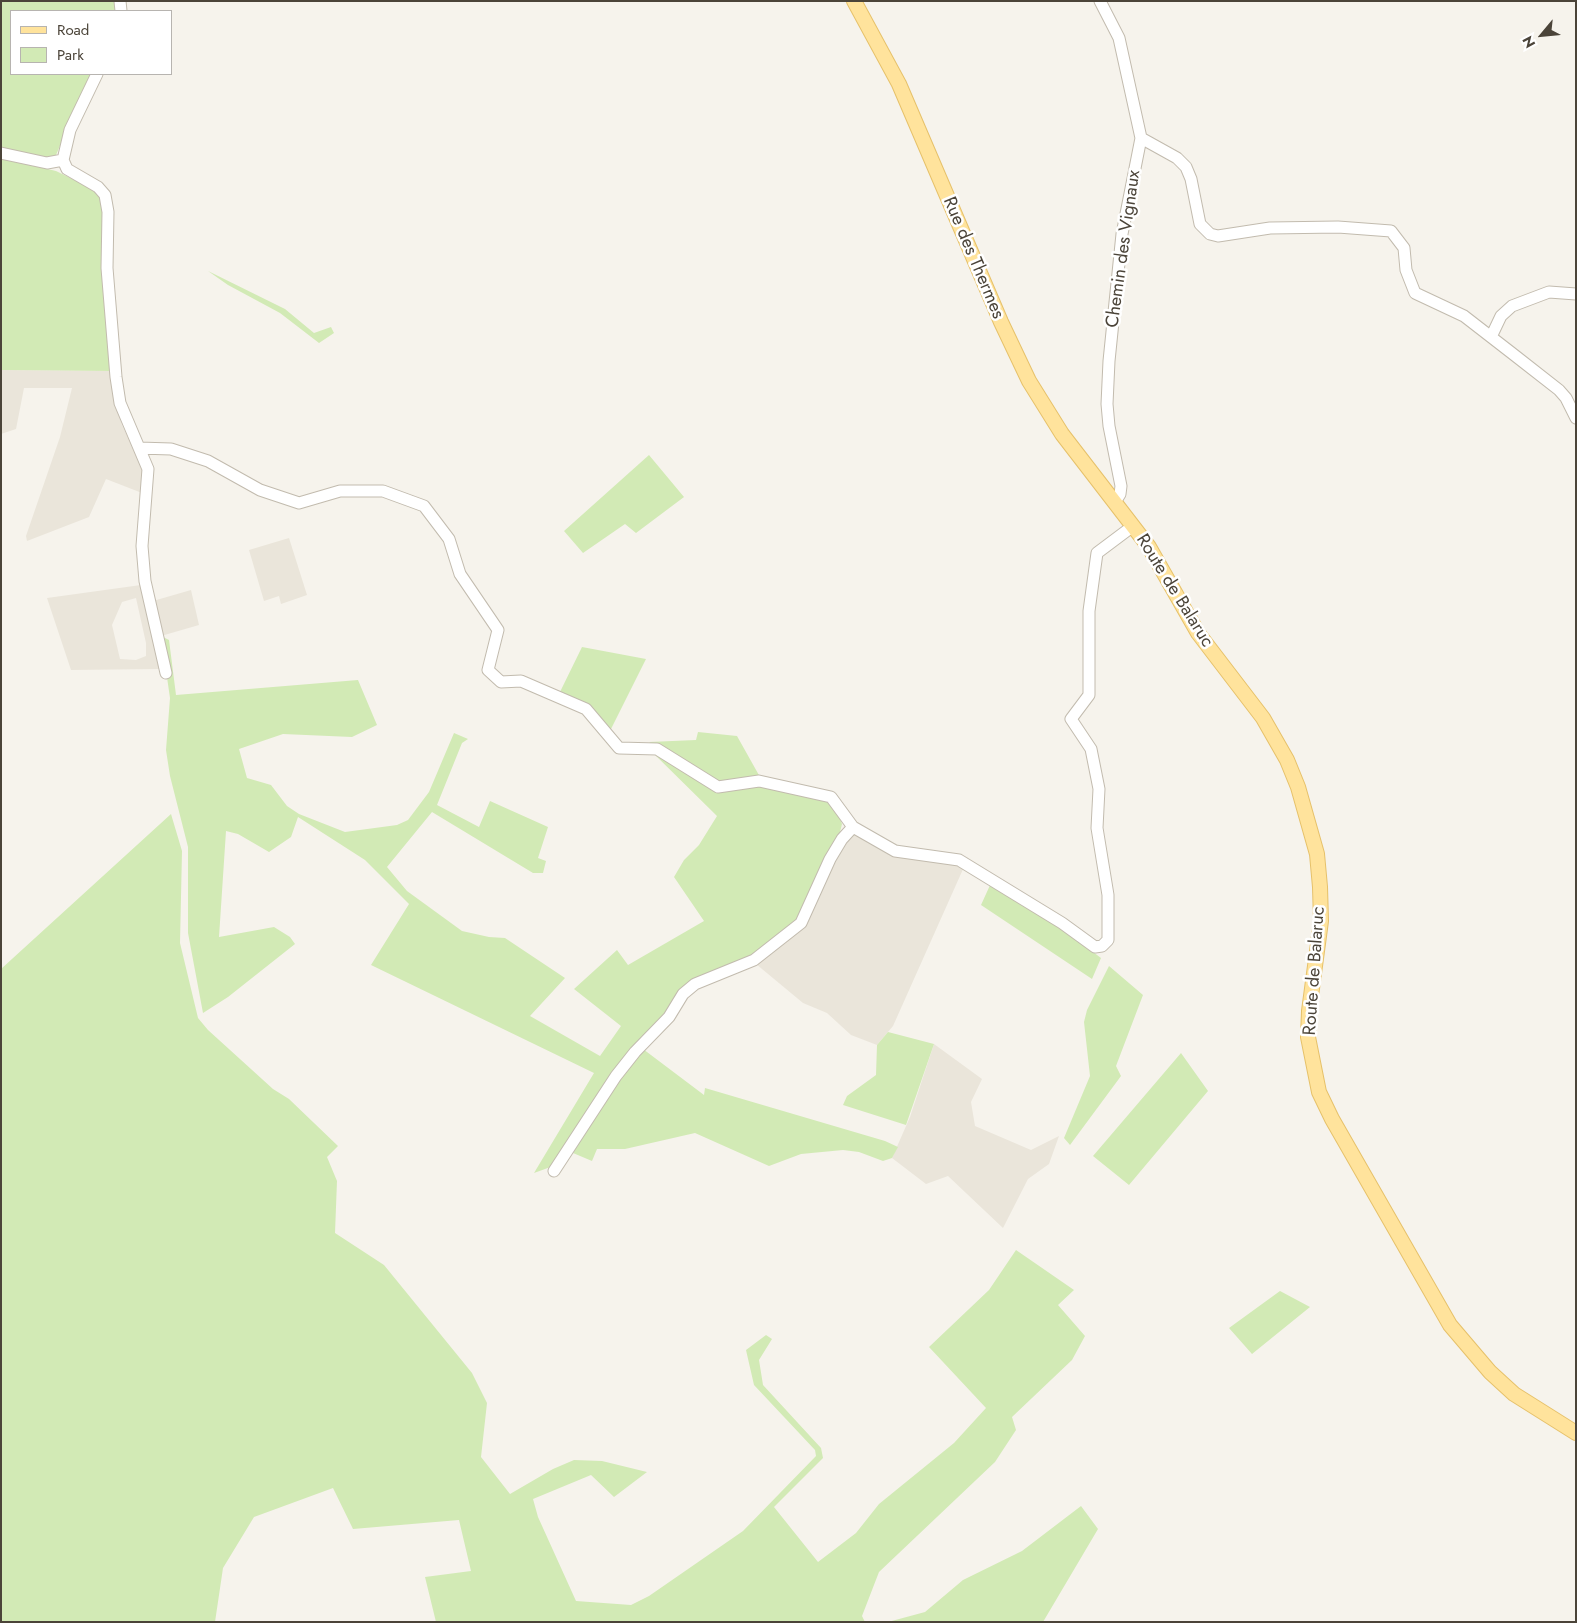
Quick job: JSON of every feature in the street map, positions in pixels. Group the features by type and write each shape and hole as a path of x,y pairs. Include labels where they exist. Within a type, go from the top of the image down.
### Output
{"main road":[{"name":"Rue des Thermes","path":"854,1 899,84 1028,381 1062,434 1115,502"},
{"name":"Route de Balaruc","path":"1115,502 1149,547 1198,633 1273,734 1298,787 1317,854 1320,887 1321,921 1308,1037 1319,1092 1332,1119 1450,1325 1490,1372 1514,1394 1576,1433"}],"street":[{"name":"Chemin des Vignaux","path":"1100,1 1119,38 1141,138 1122,234 1109,369 1107,404 1109,426 1121,486 1120,494 1115,502"},
{"path":"97,75 70,130 63,160 67,169 98,187 104,195 108,212 107,268 116,377 120,403 148,469 142,546 145,581 166,673"},
{"path":"1141,138 1177,158 1186,167 1191,179 1200,224 1210,234 1218,236 1270,228 1338,227 1392,231 1404,248 1406,270 1415,293 1464,316 1559,390 1566,398 1576,418"},
{"path":"1,153 47,163 63,160"},
{"path":"1491,337 1507,310 1525,300 1549,292 1576,294"},
{"path":"139,448 171,450 208,461 260,490 299,503 340,491 382,491 424,506 449,539 460,574 498,630 488,670 501,682 521,681 586,709 619,748 657,749 718,787 759,781 830,798 853,827 895,851 959,860 1062,923 1095,947 1102,946 1108,940 1108,895 1097,828 1099,789 1091,749 1071,720 1089,695 1090,611 1097,553 1133,526"},
{"path":"554,1171 616,1076 635,1052 669,1017 683,994 694,984 754,960 801,922 830,859 842,839 853,827"}],"shaded area":[{"path":"1,370 111,371 113,396 122,425 143,470 142,493 106,479 89,517 27,541 26,536 60,437 72,388 24,388 16,429 1,434"},
{"path":"289,538 307,595 281,604 279,596 264,601 249,550"},
{"path":"141,585 159,669 71,670 47,598","holes":["136,598 146,643 146,656 136,660 120,659 112,625 122,602"]},
{"path":"191,590 199,625 161,636 153,601"},
{"path":"858,828 898,847 968,858 893,1026 877,1045 851,1035 827,1013 803,1003 756,964 842,844"},
{"path":"934,1044 982,1079 971,1102 975,1126 1031,1150 1059,1136 1049,1164 1028,1179 1003,1228 948,1176 926,1184 892,1158 910,1117"}],"green space":[{"path":"1,1 115,1 116,10 10,10 10,75 91,75 56,155 50,160 1,151"},
{"path":"1,158 56,171 95,190 102,199 111,371 1,370"},
{"path":"208,271 285,309 314,333 331,327 334,333 319,343 280,313 228,285"},
{"path":"649,455 684,497 636,533 625,524 583,553 564,531"},
{"path":"161,636 169,640 176,695 358,680 377,725 352,737 283,734 239,749 247,778 271,785 287,806 299,814 345,832 397,825 408,820 429,792 454,733 468,739 462,743 437,805 479,827 490,801 548,827 538,858 546,861 543,873 533,873 432,812 387,867 407,891 462,931 489,937 505,938 565,978 530,1016 600,1056 621,1026 574,989 617,950 628,965 704,921 674,877 684,860 699,845 717,816 650,750 715,789 761,783 822,798 837,811 842,824 839,836 799,920 754,956 694,981 556,1165 534,1173 594,1073 371,965 409,904 365,860 298,817 291,837 269,852 238,834 226,831 219,937 274,927 290,937 295,944 228,997 203,1013 188,933 188,847 170,776 166,750 170,698"},
{"path":"582,647 646,659 609,733 559,694"},
{"path":"698,732 737,736 760,777 724,785 649,742 696,740"},
{"path":"171,814 182,851 180,943 198,1018 208,1030 273,1089 289,1099 338,1146 327,1157 337,1181 335,1233 384,1265 472,1373 487,1403 481,1457 510,1494 553,1469 574,1460 602,1461 647,1472 614,1497 591,1475 533,1499 538,1517 576,1601 631,1605 649,1596 743,1531 816,1456 815,1450 754,1385 746,1350 766,1335 772,1339 759,1360 763,1385 821,1448 823,1458 774,1507 818,1562 856,1533 879,1504 954,1443 986,1408 929,1347 989,1290 1016,1250 1074,1290 1058,1305 1085,1336 1072,1360 1012,1417 1016,1430 995,1462 879,1572 862,1616 865,1622 436,1622 425,1577 471,1571 459,1520 353,1529 333,1488 254,1517 223,1568 215,1622 1,1622 1,969"},
{"path":"991,883 1044,915 1101,958 1092,979 981,905"},
{"path":"1109,966 1143,995 1116,1066 1121,1076 1070,1145 1064,1138 1090,1076 1084,1022 1087,1010"},
{"path":"888,1032 934,1044 906,1125 843,1105 847,1096 876,1075 877,1045"},
{"path":"643,1049 704,1095 705,1088 885,1141 898,1147 892,1158 883,1161 859,1152 843,1150 801,1154 769,1166 695,1133 625,1149 597,1149 592,1161 573,1153 620,1077"},
{"path":"1181,1053 1208,1091 1129,1185 1093,1156"},
{"path":"1280,1291 1310,1307 1252,1354 1229,1328"},
{"path":"1081,1506 1098,1529 1043,1622 888,1622 925,1612 963,1580 1022,1551"}]}
